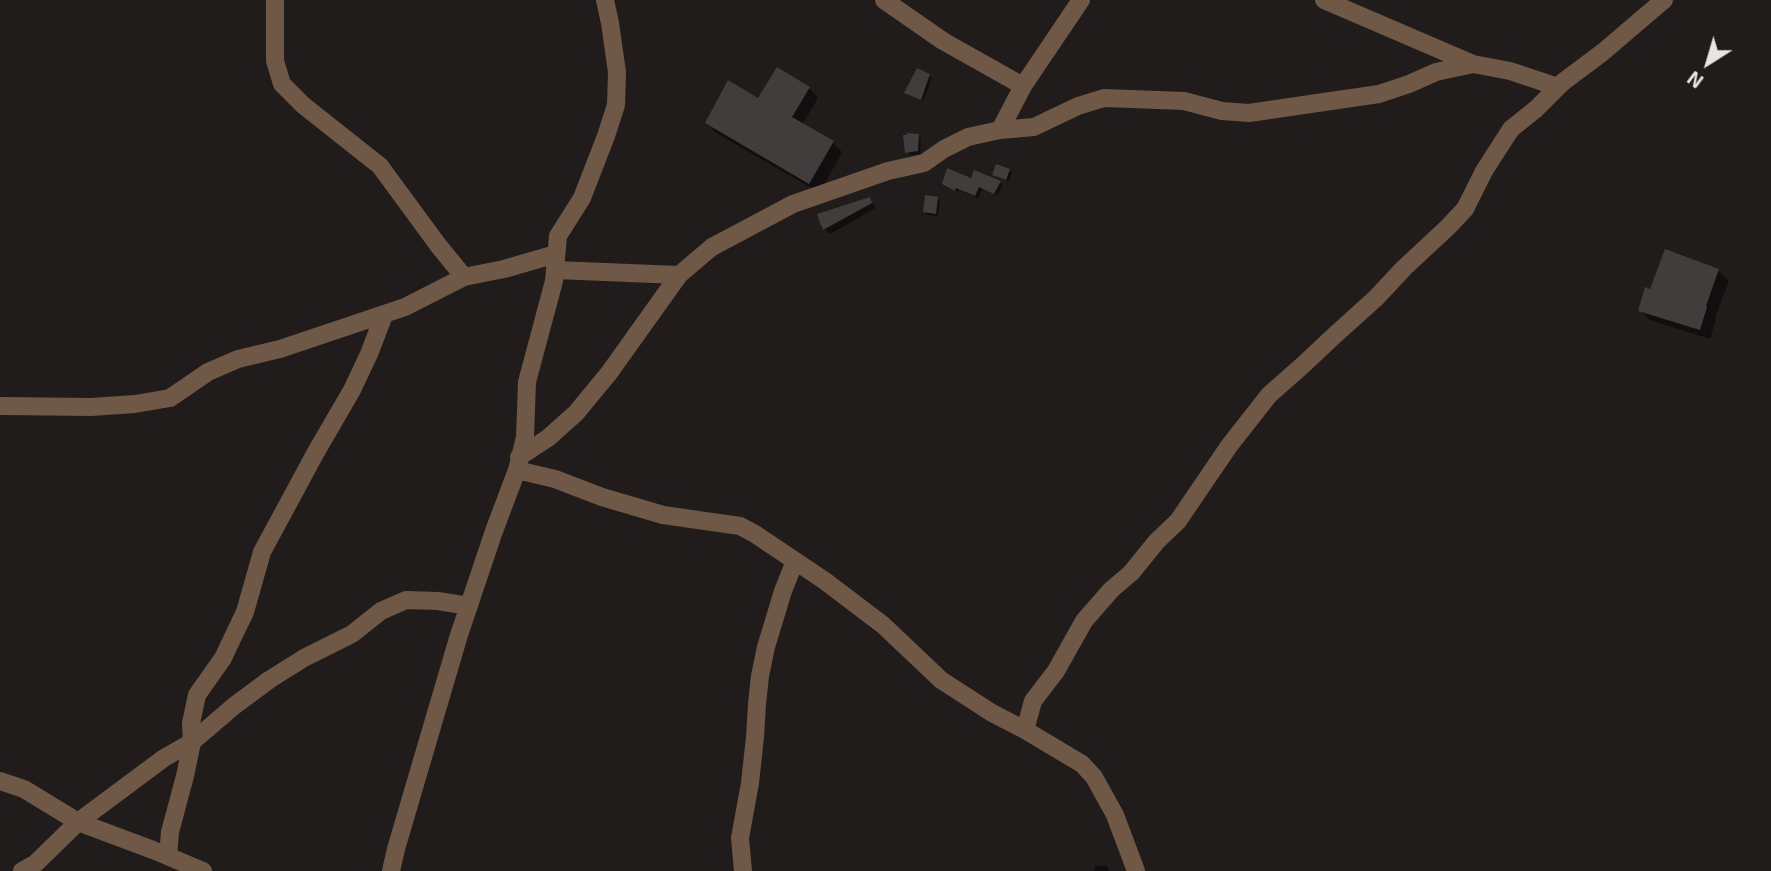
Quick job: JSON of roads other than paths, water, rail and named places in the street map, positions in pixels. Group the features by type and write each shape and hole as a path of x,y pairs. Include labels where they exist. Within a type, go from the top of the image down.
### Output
{"street":[{"path":"275,0 275,61 282,84 311,113 380,166 464,277"},
{"path":"391,871 469,606 525,437 527,382 554,281 558,236 582,198 616,105 617,72 605,0"},
{"path":"884,0 943,41 1023,86"},
{"path":"1000,130 1023,86 1081,0"},
{"path":"1324,0 1473,64 1510,71 1558,87"},
{"path":"1025,730 1033,701 1056,671 1084,621 1178,521 1229,446 1269,395 1376,298 1448,227 1465,208 1511,129 1664,0"},
{"path":"518,463 576,413 679,275 712,247 793,204 888,171 924,163 968,136 1034,127 1078,106 1104,98 1184,101 1222,111 1249,113 1379,94 1436,72 1473,64"},
{"path":"0,407 102,406 170,398 208,372 237,359 280,349 405,307 464,277 504,269 555,262 679,275"},
{"path":"168,856 170,832 192,742 191,723 197,695 223,658 245,612 262,552 352,390 384,314"},
{"path":"518,463 555,479 663,515 740,526 755,534 825,581 883,625 941,680 992,713 1082,764 1094,778 1115,815 1136,871"},
{"path":"743,871 740,838 755,737 760,676 783,591 795,561"},
{"path":"22,871 36,863 78,822 164,758 192,742 269,680 304,658 352,634 381,611 405,600 469,606"},
{"path":"0,781 24,789 78,822 203,871"}]}
